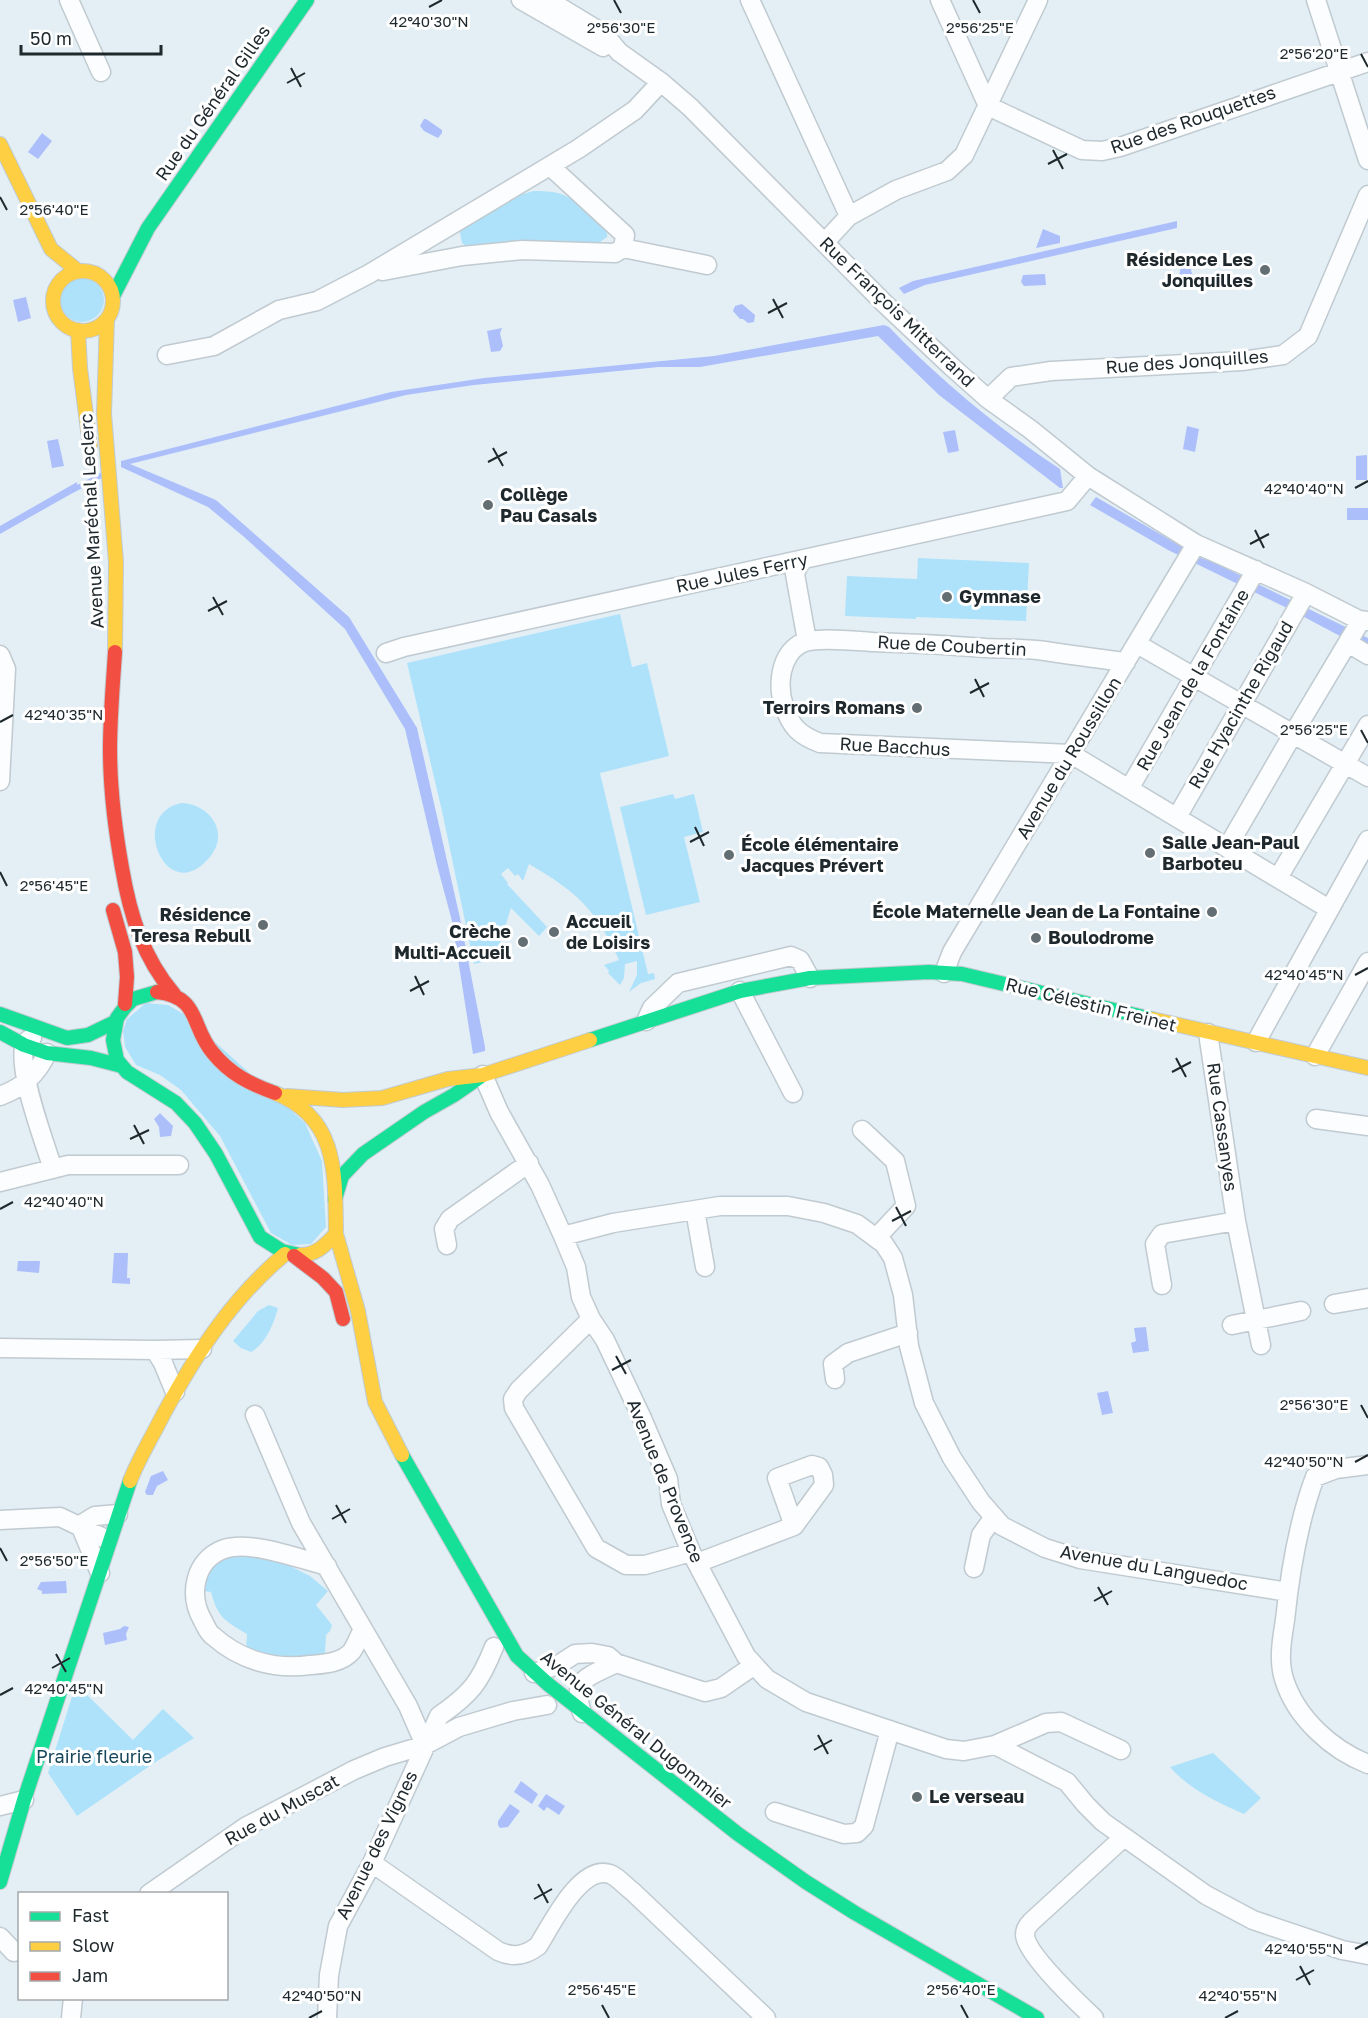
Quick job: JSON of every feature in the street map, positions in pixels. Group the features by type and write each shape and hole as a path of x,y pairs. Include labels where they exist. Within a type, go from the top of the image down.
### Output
{"main road":[{"name":"Rue du Général Gilles","path":"113,296 148,228 307,0"},
{"path":"0,144 51,249 78,271"},
{"path":"0,171 27,230"},
{"name":"Rue du Général Gilles","path":"116,257 148,228"},
{"path":"98,269 113,296 111,312 97,328 78,330 63,323 54,310 54,294 58,276 78,271 98,269"},
{"name":"Avenue Maréchal Leclerc","path":"107,319 102,385 105,449 111,490 117,584 117,636 112,679 111,782 117,843 128,901 138,935 161,982 183,999 192,1012 209,1048 229,1070 249,1083 286,1096"},
{"name":"Avenue Maréchal Leclerc","path":"78,330 80,368 91,458"},
{"name":"Avenue Maréchal Leclerc","path":"102,573 102,602"},
{"path":"96,746 97,713"},
{"path":"110,897 124,952 127,977 125,1004 115,1022 113,1050 118,1065"},
{"name":"Rue Célestin Freinet","path":"286,1096 343,1100 382,1098 448,1079 483,1075 740,991 810,978 953,974 1368,1068"},
{"path":"125,1004 144,994 158,992 174,994"},
{"path":"0,1014 68,1038 87,1035 115,1022"},
{"path":"0,1032 24,1045 47,1053 91,1058 118,1065 176,1103 199,1127 261,1255"},
{"name":"Rue Célestin Freinet","path":"335,1199 342,1176 363,1154 483,1075"},
{"name":"Avenue Général Dugommier","path":"286,1096 311,1114 331,1153 336,1234 358,1311 375,1402 385,1424 517,1656 582,1713 746,1839 828,1897 1037,2018"},
{"path":"261,1255 307,1255 322,1248 336,1234"},
{"path":"0,1882 24,1800 100,1573 108,1540 133,1473 188,1369 221,1322 261,1255 274,1249 289,1255 323,1278 336,1292 347,1332"},
{"path":"491,1642 505,1665"},
{"name":"Avenue Général Dugommier","path":"531,1692 551,1708"},
{"name":"Avenue Général Dugommier","path":"700,1822 818,1906 1010,2018"}],"street":[{"path":"69,0 101,72"},
{"name":"Rue François Mitterrand","path":"521,0 600,46 619,52"},
{"name":"Rue François Mitterrand","path":"548,0 604,34 619,52 661,82 690,107 884,303 987,399 1030,429 1088,476 1197,544 1364,621"},
{"path":"750,0 849,216"},
{"path":"940,0 988,106"},
{"path":"825,242 849,216 896,190 947,171 964,155 1038,0"},
{"path":"1316,0 1368,160"},
{"name":"Rue des Rouquettes","path":"988,106 1082,150 1102,151 1120,147 1368,62"},
{"path":"167,355 214,346 279,310 317,301 369,274 550,166 635,110 661,82"},
{"path":"550,166 625,235 623,248"},
{"name":"Rue des Jonquilles","path":"987,399 1011,377 1051,371 1242,361 1283,355 1308,336 1368,195"},
{"path":"369,274 462,256 522,250 615,253 623,248 707,265"},
{"name":"Rue Jules Ferry","path":"386,653 404,647 1067,501 1088,476"},
{"name":"Avenue du Roussillon","path":"953,974 952,952 1197,544"},
{"path":"805,559 796,569 795,580 807,641"},
{"name":"Rue Jean de la Fontaine","path":"1129,789 1256,570"},
{"name":"Rue Hyacinthe Rigaud","path":"1177,818 1306,593"},
{"path":"1227,848 1293,734 1348,643 1364,621"},
{"name":"Rue de Coubertin","path":"807,641 833,640 1044,651 1126,662"},
{"name":"Rue Bacchus","path":"807,641 799,645 786,661 780,679 787,715 803,737 820,743 1071,754"},
{"path":"1348,643 1368,656"},
{"path":"1137,644 1368,777"},
{"path":"0,655 6,669 0,781"},
{"path":"1278,878 1368,725"},
{"path":"1071,754 1329,909"},
{"path":"1256,1042 1368,840"},
{"path":"646,1021 652,1008 678,983 791,956 800,960 810,978"},
{"path":"1315,1056 1368,962"},
{"path":"740,991 793,1093"},
{"name":"Rue Cassanyes","path":"1208,1033 1236,1221 1261,1345"},
{"path":"53,1169 27,1082 24,1068 24,1045 35,1037 55,1034"},
{"path":"0,1095 13,1091 27,1082 37,1072 47,1053"},
{"name":"Avenue de Provence","path":"483,1075 499,1112 529,1163 563,1236 576,1268 581,1297 591,1319 605,1340 668,1479 671,1504 694,1557 728,1625 753,1666 768,1679 806,1702 946,1749 964,1751 995,1745 1046,1723 1061,1722 1121,1750"},
{"path":"1316,1119 1368,1126"},
{"path":"862,1130 895,1161 906,1206 876,1238"},
{"path":"447,1245 444,1229 450,1219 529,1163"},
{"path":"0,1182 68,1165 179,1166"},
{"name":"Avenue du Languedoc","path":"563,1236 613,1223 720,1206 789,1206 824,1212 857,1224 884,1244 893,1258 903,1295 909,1346 924,1402 952,1458 981,1502 1002,1526 1045,1548 1080,1559 1288,1592"},
{"path":"695,1210 705,1267"},
{"path":"1162,1285 1155,1244 1162,1234 1236,1221"},
{"path":"1334,1304 1368,1298"},
{"path":"1232,1325 1301,1311"},
{"path":"591,1319 519,1390 513,1399 514,1408 596,1548 626,1565 645,1565 694,1557 794,1526"},
{"path":"835,1379 833,1364 839,1358 908,1333"},
{"path":"0,1348 159,1357 202,1349"},
{"path":"159,1357 188,1369"},
{"path":"159,1357 175,1392"},
{"path":"255,1415 301,1523 408,1706 426,1745 459,1727 513,1711 551,1708"},
{"path":"1368,1465 1348,1467 1315,1477 1305,1504 1288,1592 1280,1657 1284,1679 1295,1702 1323,1738 1352,1758 1368,1764"},
{"path":"80,1525 95,1516 118,1514"},
{"path":"0,1520 60,1517 108,1540"},
{"path":"974,1568 981,1536 994,1517"},
{"path":"80,1525 100,1573"},
{"path":"327,1566 261,1549 225,1549 207,1558 197,1575 195,1595 199,1614 210,1635 235,1653 266,1665 301,1666 332,1663 351,1652 362,1630"},
{"name":"Avenue des Vignes","path":"327,2018 329,1975 338,1926 372,1863 439,1716 461,1701 482,1676 491,1642"},
{"path":"534,1673 558,1665 575,1654 592,1653 608,1656 616,1663 705,1692 721,1688 753,1666"},
{"path":"582,1713 576,1697 580,1686 591,1674 616,1663"},
{"path":"775,1812 844,1834 857,1833 864,1826 890,1730"},
{"name":"Rue du Muscat","path":"150,1892 257,1821 354,1770 385,1757 426,1745"},
{"path":"995,1745 1067,1782 1102,1822 1206,1895 1254,1920 1342,1950 1368,1955"},
{"path":"0,1806 24,1800"},
{"path":"0,1815 19,1818"},
{"path":"0,1828 10,1846"},
{"path":"1094,2018 1069,1995 1029,1946 1024,1933 1031,1922 1124,1837"},
{"path":"372,1863 507,1955 520,1955 538,1946 577,1886 587,1878 600,1873 609,1874 632,1891 766,2018"},
{"path":"0,1937 11,1954"},
{"path":"71,2018 73,2000"}],"green space":[{"path":"533,191 558,193 575,201 597,218 603,225 607,237 600,242 530,242 466,246 462,243 460,233 462,228 517,196"},
{"path":"82,278 91,279 98,284 103,291 103,309 98,316 91,321 82,322 73,321 66,316 61,309 60,300 61,291 66,284 73,279"},
{"name":"Gymnase","path":"918,558 1029,563 1026,621 845,616 847,576 917,579"},
{"path":"620,614 632,667 647,663 669,756 600,773 648,974 654,973 655,979 641,983 629,992 637,975 637,961 625,964 624,978 620,985 608,973 604,965 619,960 594,916 584,904 554,879 529,864 523,881 518,874 515,876 508,868 501,874 507,884 547,927 539,936 511,908 495,959 474,964 442,811 407,663"},
{"path":"673,794 675,799 694,794 703,832 684,837 700,902 646,915 620,807"},
{"path":"182,803 191,804 207,813 217,828 218,836 217,845 212,854 196,869 181,872 169,867 160,855 155,840 157,824 165,811"},
{"path":"146,1003 168,1005 185,1015 305,1123 322,1161 326,1227 311,1244 292,1245 271,1233 220,1136 181,1090 160,1075 136,1065 125,1047 123,1031 127,1019"},
{"path":"269,1305 278,1308 265,1339 251,1352 241,1348 233,1341 258,1311"},
{"path":"236,1553 270,1556 310,1576 328,1591 316,1605 332,1625 326,1635 325,1653 286,1656 246,1650 247,1634 223,1618 216,1608 211,1592 198,1590 211,1565"},
{"name":"Prairie fleurie","path":"76,1684 133,1740 163,1709 194,1738 77,1816 48,1773"},
{"path":"1213,1753 1261,1798 1244,1814 1195,1789 1170,1767"}],"shaded area":[{"path":"424,119 442,130 438,138 424,131 420,126"},
{"path":"42,133 52,141 38,159 28,152"},
{"path":"1177,221 1177,228 925,285 904,294 899,288 913,281"},
{"path":"1043,229 1060,236 1060,243 1036,248"},
{"path":"1182,257 1193,258 1191,271 1193,276 1189,280 1179,278"},
{"path":"1045,274 1046,285 1024,286 1021,282 1023,275"},
{"path":"26,297 31,318 18,322 13,300"},
{"path":"742,304 755,315 754,322 748,323 740,319 733,311 735,306"},
{"path":"884,325 889,327 971,403 1060,469 1063,488 1060,488 939,395 878,336 700,367 659,367 474,385 406,395 130,464 216,500 349,617 417,728 460,918 485,1047 485,1051 473,1054 452,921 405,729 345,629 208,507 121,467 121,461 391,392 484,378 714,356"},
{"path":"502,328 500,333 503,346 500,351 491,352 487,331"},
{"path":"1187,426 1199,429 1195,452 1183,449"},
{"path":"955,430 959,451 948,453 943,432"},
{"path":"58,439 64,466 52,468 47,441"},
{"path":"1367,455 1367,480 1356,480 1356,456"},
{"path":"77,482 78,490 0,534 0,526"},
{"path":"1096,497 1203,559 1368,638 1368,646 1340,636 1168,550 1090,505"},
{"path":"1347,508 1368,508 1368,520 1347,520"},
{"path":"160,1113 173,1126 171,1136 160,1137 159,1127 154,1119"},
{"path":"114,1253 128,1253 127,1278 130,1278 130,1284 112,1283"},
{"path":"18,1261 40,1261 39,1273 17,1271"},
{"path":"1146,1327 1149,1351 1133,1353 1131,1343 1136,1341 1134,1328"},
{"path":"1108,1391 1113,1413 1102,1415 1097,1393"},
{"path":"163,1471 168,1480 157,1486 153,1495 147,1495 145,1492 151,1476"},
{"path":"66,1581 67,1593 42,1594 42,1591 37,1589 41,1582"},
{"path":"124,1626 129,1627 126,1634 127,1640 105,1645 103,1633"},
{"path":"521,1781 538,1794 532,1804 514,1792"},
{"path":"546,1794 565,1806 559,1815 547,1807 544,1811 538,1806"},
{"path":"510,1804 520,1811 508,1827 500,1828 498,1821"}],"waterway":[{"path":"73,490 102,475"}],"traffic: fast":[{"path":"113,296 148,228 307,0"},
{"path":"590,1040 740,991 810,978 929,972 962,974 1152,1019"},
{"path":"157,992 133,999 117,1018 113,1040 117,1060 127,1072 176,1103 195,1123 216,1154 260,1237 282,1251 300,1255"},
{"path":"0,1014 67,1038 88,1035 115,1022"},
{"path":"0,1032 24,1045 47,1053 91,1058 118,1065"},
{"path":"335,1199 342,1176 363,1154 480,1077"},
{"path":"402,1455 517,1656 549,1685 738,1834 806,1882 855,1913 1037,2018"},
{"path":"0,1882 24,1800 130,1481"}],"traffic: slow":[{"path":"0,144 51,249 78,271"},
{"path":"77,271 89,271 100,276 108,284 113,301 111,313 100,326 89,331 77,331 66,326 58,318 53,307 53,295 58,284 66,276 77,271"},
{"path":"107,319 104,414 116,562 115,652"},
{"path":"78,330 80,368 90,446"},
{"path":"1152,1019 1368,1068"},
{"path":"287,1096 343,1100 382,1098 448,1079 483,1075 590,1040"},
{"path":"275,1093 296,1104 311,1117 322,1133 333,1170 336,1234 316,1251 300,1255"},
{"path":"336,1234 358,1311 375,1402 402,1455"},
{"path":"130,1481 163,1415 216,1328 248,1289 285,1254"}],"traffic: jam":[{"path":"115,652 110,764 113,809 122,868 139,935 154,966 174,994"},
{"path":"113,910 125,952 127,977 125,1004"},
{"path":"157,992 171,995 188,1006 206,1043 233,1073 275,1093"},
{"path":"294,1256 323,1278 336,1292 343,1319"}],"place":[{"name":"Résidence Les Jonquilles","path":"1265,270"},
{"name":"Collège Pau Casals","path":"488,505"},
{"name":"Gymnase","path":"947,597"},
{"name":"Terroirs Romans","path":"917,708"},
{"name":"Salle Jean-Paul Barboteu","path":"1150,853"},
{"name":"École élémentaire Jacques Prévert","path":"729,855"},
{"name":"École Maternelle Jean de La Fontaine","path":"1212,912"},
{"name":"Résidence Teresa Rebull","path":"263,925"},
{"name":"Accueil de Loisirs","path":"554,932"},
{"name":"Boulodrome","path":"1036,938"},
{"name":"Crèche Multi-Accueil","path":"523,942"},
{"name":"Le verseau","path":"917,1797"}]}
